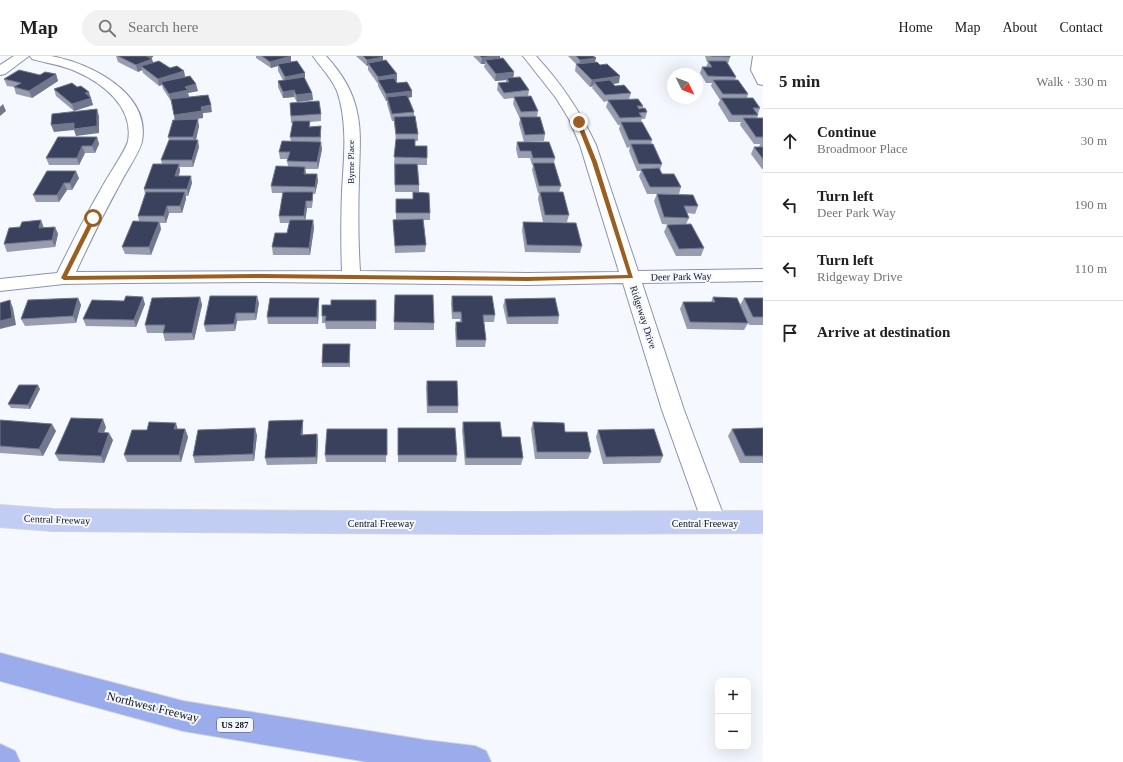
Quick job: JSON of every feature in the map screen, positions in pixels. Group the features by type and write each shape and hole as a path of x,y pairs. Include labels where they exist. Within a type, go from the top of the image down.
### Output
{"highway":[{"name":"Northwest Freeway","path":"0,667 184,716 425,756 475,762"},
{"path":"0,760 4,762"}],"main road":[{"name":"Central Freeway","path":"0,516 53,520 484,523 763,522"}],"street":[{"path":"0,71 23,56"},
{"path":"36,56 79,68 105,81 116,91 128,106 135,120 134,142 104,196 64,278"},
{"name":"Byrne Place","path":"319,56 330,68 343,90 350,112 352,148 349,236 351,277"},
{"name":"Ridgeway Drive","path":"529,56 563,95 579,122 595,162 673,410 714,522"},
{"path":"759,56 758,70 763,81"},
{"name":"Deer Park Way","path":"0,285 64,278 351,277 504,279 763,276"}],"building":[{"path":"118,56 146,56 152,59 136,65"},
{"path":"262,56 291,56 270,62"},
{"path":"363,56 382,56 383,57 367,60"},
{"path":"480,56 492,56 482,58"},
{"path":"576,56 593,56 596,58 580,60"},
{"path":"503,58 514,72 496,74 485,60"},
{"path":"386,60 397,74 378,77 368,63"},
{"path":"159,61 170,68 177,66 184,71 158,79 141,66"},
{"path":"297,61 305,73 285,77 278,64"},
{"path":"708,61 726,61 736,77 708,76 702,67 712,67"},
{"path":"597,62 600,65 607,64 620,76 592,80 576,64"},
{"path":"19,70 40,75 45,72 56,74 29,91 14,87 21,83 4,79"},
{"path":"190,76 196,84 185,87 188,90 169,94 161,82"},
{"path":"304,77 312,93 296,95 294,90 283,92 278,81"},
{"path":"520,77 529,90 504,93 498,83 509,82 507,78"},
{"path":"394,78 397,83 407,82 412,91 386,94 378,80"},
{"path":"610,80 615,86 624,85 631,93 605,95 594,82"},
{"path":"713,80 738,80 748,94 723,94"},
{"path":"72,83 77,87 81,86 89,92 85,93 91,98 72,104 54,89"},
{"path":"208,95 211,105 201,107 202,111 174,115 171,99"},
{"path":"407,95 414,112 392,114 387,97"},
{"path":"531,96 538,111 521,112 514,97"},
{"path":"721,98 753,98 760,108 753,108 758,115 732,115"},
{"path":"638,99 643,106 637,106 639,109 645,108 647,112 639,113 642,117 620,118 608,100"},
{"path":"319,101 321,114 291,116 290,103"},
{"path":"97,109 97,126 74,129 74,123 51,125 52,114"},
{"path":"415,116 418,134 396,134 394,117"},
{"path":"520,117 540,117 545,134 525,135"},
{"path":"743,118 763,118 763,137 756,137"},
{"path":"198,119 193,137 168,137 173,120"},
{"path":"293,121 310,121 309,127 321,126 320,137 290,137"},
{"path":"621,122 642,122 652,140 629,140"},
{"path":"58,137 97,137 92,146 82,146 77,158 46,158"},
{"path":"396,139 415,139 415,146 427,146 427,158 394,157"},
{"path":"169,140 198,140 192,160 161,160"},
{"path":"282,141 321,142 317,162 287,161 290,152 279,152"},
{"path":"517,142 549,142 555,158 533,158 531,151 520,151"},
{"path":"631,144 653,144 662,164 639,164"},
{"path":"754,147 763,147 763,159"},
{"path":"533,163 554,163 561,186 539,186"},
{"path":"153,164 179,164 175,176 191,176 187,189 144,189"},
{"path":"395,164 417,164 419,185 395,185"},
{"path":"276,166 305,167 304,174 317,174 315,187 271,186"},
{"path":"659,168 662,174 674,174 681,187 650,187 641,169"},
{"path":"47,171 76,171 70,183 64,183 57,195 33,195"},
{"path":"146,192 185,192 180,206 167,206 164,216 138,216"},
{"path":"283,192 313,192 312,201 306,201 304,216 279,216"},
{"path":"413,192 429,193 430,213 396,213 396,199 413,199"},
{"path":"540,192 563,192 569,215 545,215"},
{"path":"657,194 693,195 698,206 684,206 689,218 664,217"},
{"path":"423,219 426,245 395,246 393,220"},
{"path":"41,220 39,228 55,227 52,240 4,244 9,228 20,227 22,222"},
{"path":"290,220 313,220 309,248 272,247 275,233 287,233"},
{"path":"133,221 159,222 149,247 122,247"},
{"path":"523,222 576,223 582,246 527,245"},
{"path":"691,224 704,248 679,249 667,225"},
{"path":"395,295 433,295 434,323 394,322"},
{"path":"126,296 143,297 134,320 83,319 92,300 124,301"},
{"path":"210,296 257,296 255,313 236,313 234,324 204,325"},
{"path":"452,296 492,296 495,315 483,315 486,340 457,340 456,322 462,322 461,312 453,312"},
{"path":"200,297 192,333 163,333 165,325 145,325 152,298"},
{"path":"713,297 737,298 748,323 690,322 683,302 715,302"},
{"path":"78,298 73,316 21,319 28,300"},
{"path":"270,298 319,298 317,317 267,317"},
{"path":"555,298 559,316 508,317 505,299"},
{"path":"744,298 763,298 763,317 753,317"},
{"path":"10,300 12,318 0,321 0,303"},
{"path":"331,300 376,300 376,321 325,321 326,316 322,316 322,305 331,305"},
{"path":"323,344 350,344 349,363 322,363"},
{"path":"427,381 457,381 458,406 428,406"},
{"path":"19,385 38,385 28,405 8,404"},
{"path":"71,418 103,419 98,432 109,433 101,456 55,454"},
{"path":"0,420 52,424 39,449 0,446"},
{"path":"303,420 301,435 317,434 316,457 265,458 269,421"},
{"path":"149,422 176,423 174,429 185,429 179,455 124,455 132,430 147,430"},
{"path":"463,422 500,422 502,437 520,437 523,458 466,458"},
{"path":"533,422 564,423 565,432 587,432 591,452 537,452"},
{"path":"255,428 253,454 193,456 198,430"},
{"path":"398,428 455,428 457,455 398,455"},
{"path":"763,428 763,456 745,456 732,429"},
{"path":"327,429 387,429 387,455 325,455"},
{"path":"654,429 663,456 606,457 598,430"}],"route":[{"path":"93,218 64,278 262,276 527,279 631,277 595,162 579,122"}]}
